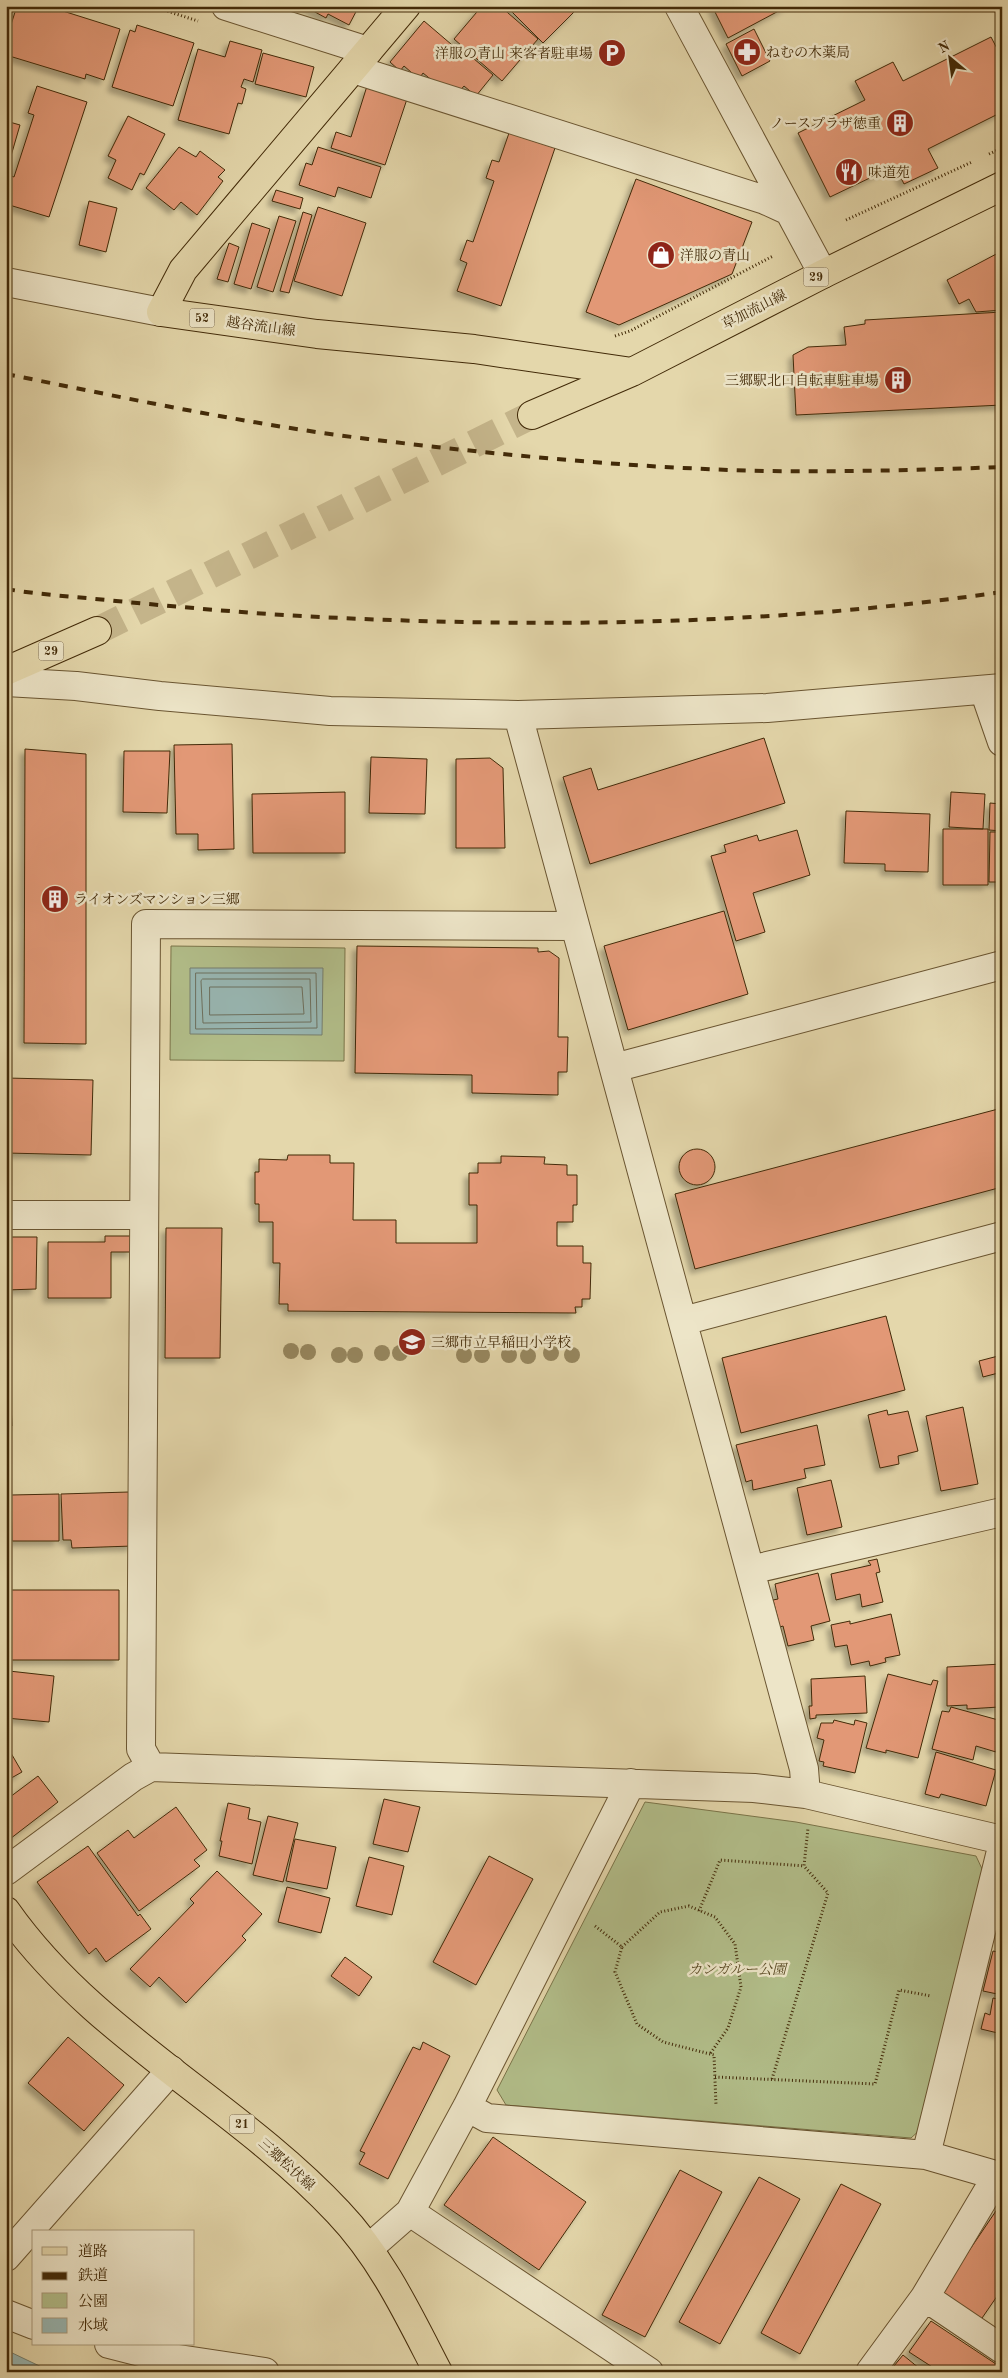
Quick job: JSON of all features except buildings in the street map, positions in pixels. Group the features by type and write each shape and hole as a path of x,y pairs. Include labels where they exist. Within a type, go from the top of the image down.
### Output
{"main road":[{"path":"161,312 183,270 406,6"},
{"name":"草加流山線","path":"532,415 632,372 823,274 1002,186"},
{"name":"越谷流山線","path":"161,312 318,334 474,349 632,372"},
{"name":"29","path":"6,672 96,631"},
{"name":"三郷松伏線","path":"6,1911 64,1981 172,2070 252,2132 338,2212 369,2248 390,2282 438,2372"}],"street":[{"path":"226,6 360,60 756,196 788,210"},
{"path":"679,6 823,274"},
{"path":"6,282 161,312"},
{"path":"6,682 76,686 160,696 330,711 518,715 767,708 993,689 1002,742"},
{"path":"518,715 804,1769 806,1794"},
{"path":"151,1767 142,1750 146,924 574,926"},
{"path":"614,1068 1002,965"},
{"path":"6,1214 144,1215"},
{"path":"683,1321 1002,1236"},
{"path":"750,1570 1002,1512"},
{"path":"6,1871 133,1777 151,1767 754,1788 806,1794 1002,1840"},
{"path":"369,2248 410,2212 467,2107 631,1783"},
{"path":"926,2155 1002,1847"},
{"path":"6,2256 172,2070"},
{"path":"467,2107 487,2118 926,2155 999,2177 925,2297 870,2372"},
{"path":"410,2212 649,2372"},
{"path":"925,2297 1002,2349"},
{"path":"6,2314 32,2324"},
{"path":"117,2346 152,2355 265,2372"}],"path":[{"path":"984,156 1002,148"},
{"path":"846,220 976,160"},
{"path":"613,336 630,331 773,256"},
{"path":"804,1866 809,1823"},
{"path":"699,1911 720,1860 804,1866 828,1893 772,2079"},
{"path":"710,2054 728,2028 741,1986 735,1944 715,1917 689,1906 660,1912 622,1947 615,1972 637,2024 663,2042 710,2054 714,2055 718,2138"},
{"path":"568,1907 622,1947"},
{"path":"715,2077 875,2084 899,1990 963,2003"}],"green space":[{"path":"171,946 345,948 344,1061 170,1060"},
{"name":"カンガルー公園","path":"645,1802 796,1822 976,1856 983,1871 921,2129 911,2138 506,2105 497,2090"}],"water":[{"path":"190,968 323,968 322,1035 190,1034"},
{"path":"6,2350 52,2372 6,2372"}],"tunnel":[{"path":"97,631 532,415"}],"railway":[{"path":"6,374 277,426 368,439 517,455 616,464 765,471 884,471 1002,467"},
{"path":"6,589 200,609 285,615 506,623 589,623 755,617 920,603 1002,592"}],"place":[{"name":"ねむの木薬局","path":"747,52"},
{"name":"洋服の青山 来客者駐車場","path":"612,53"},
{"name":"ノースプラザ徳重","path":"900,123"},
{"name":"味道苑","path":"849,172"},
{"name":"洋服の青山","path":"661,255"},
{"name":"三郷駅北口自転車駐車場","path":"898,380"},
{"name":"ライオンズマンション三郷","path":"55,899"},
{"name":"三郷市立早稲田小学校","path":"412,1342"}]}
